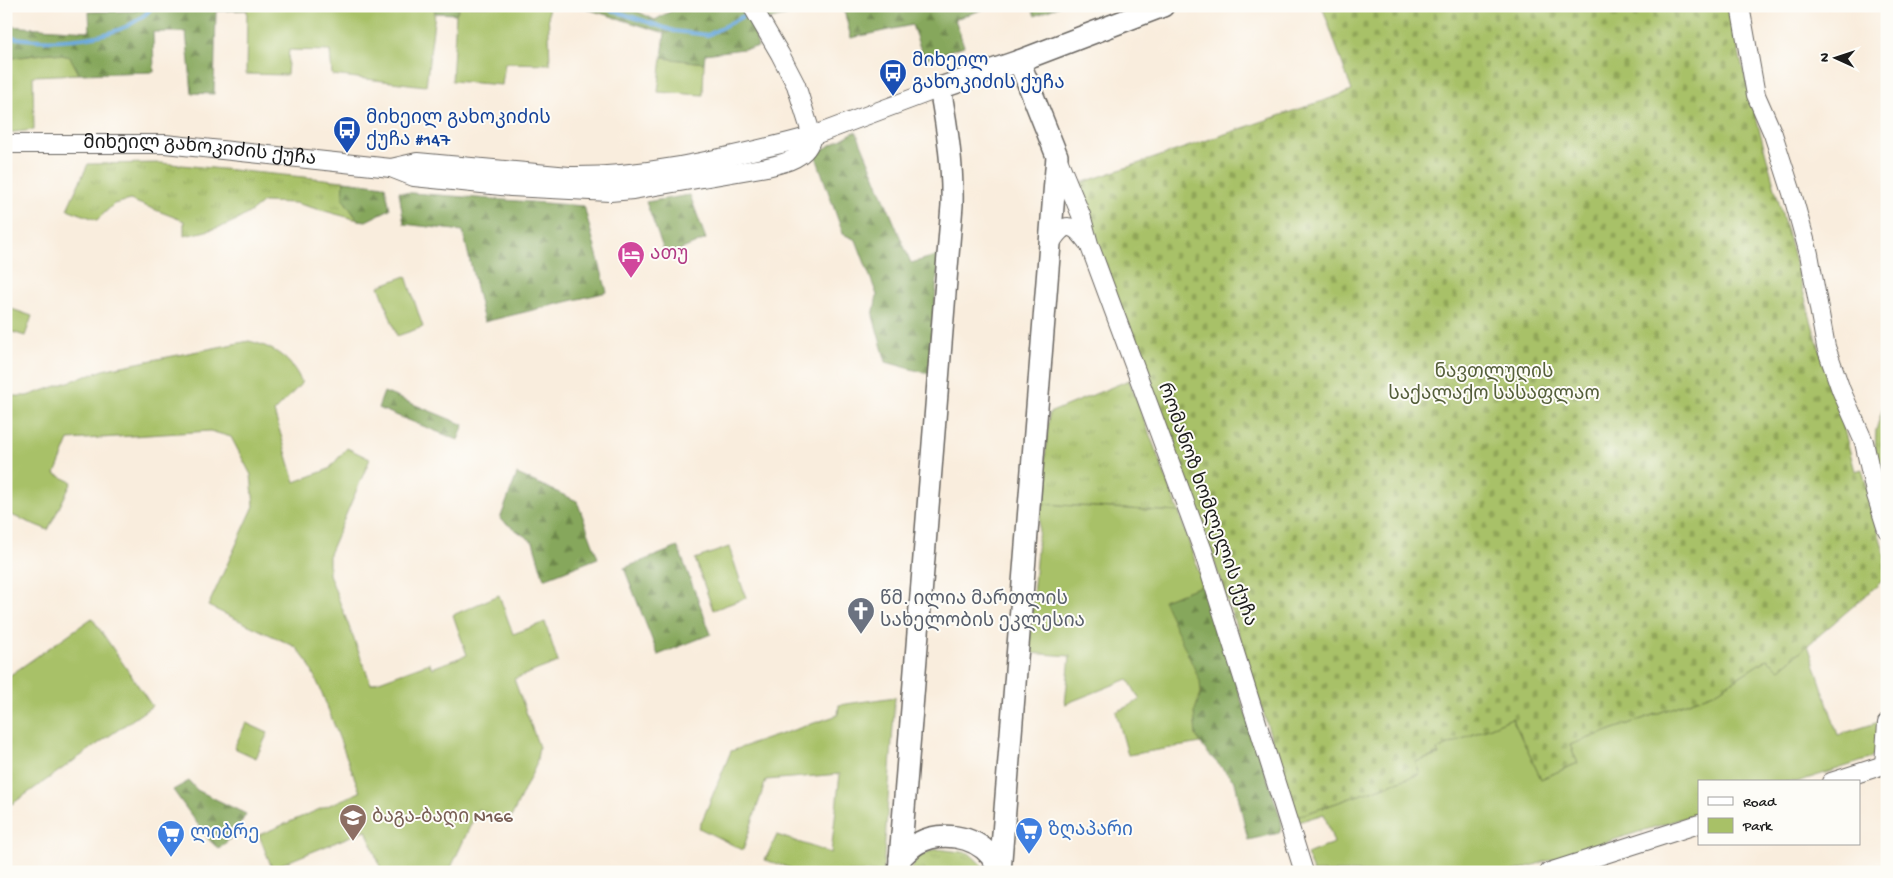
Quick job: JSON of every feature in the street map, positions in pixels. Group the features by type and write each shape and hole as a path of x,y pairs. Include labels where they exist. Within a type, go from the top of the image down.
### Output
{"main road":[{"name":"მიხეილ გახოკიძის ქუჩა","path":"940,88 1019,61 1163,6"},
{"path":"1000,872 1057,156 1019,61"},
{"path":"899,865 952,205 949,138 940,88"},
{"path":"899,865 917,844 928,839 942,837 963,838 973,842 990,855 1000,872"}],"street":[{"path":"752,6 796,85 812,136"},
{"path":"1740,6 1756,95 1773,134 1809,254 1826,347 1841,390 1864,442 1875,492 1887,530"},
{"name":"მიხეილ გახოკიძის ქუჩა","path":"6,144 165,144 391,168 417,162 569,176 618,175 753,151 812,136 940,88"},
{"name":"რომანოზ ხომლელის ქუჩა","path":"1057,156 1081,215 1089,244 1203,551 1304,872"},
{"path":"1051,243 1057,232 1072,226 1079,230 1089,244"},
{"path":"1837,780 1885,764 1887,723"},
{"path":"1549,872 1698,824"}],"green space":[{"path":"136,6 251,6 247,10 216,11 214,94 192,93 186,32 153,32 154,72 79,74 69,57 51,53 6,59 6,26 90,31 89,12 136,11"},
{"path":"251,6 434,6 435,13 426,86 332,75 330,51 289,50 287,75 246,74 247,10"},
{"path":"434,6 460,6 456,14 435,13"},
{"path":"460,6 548,6 550,64 505,63 502,85 452,81 456,14"},
{"path":"571,6 627,6 655,20 680,6 740,6 753,27 758,47 705,54 704,63 662,58 665,33 584,8"},
{"path":"758,6 786,6 788,15 767,20"},
{"path":"843,6 993,6 955,19 964,46 924,59 912,25 851,38"},
{"path":"1031,6 1060,6 1035,16"},
{"name":"ნავთლუღის საქალაქო სასაფლაო","path":"1322,6 1729,6 1740,57 1814,331 1839,410 1855,471 1862,469 1887,564 1887,577 1780,669 1767,659 1714,693 1570,745 1578,763 1541,779 1512,718 1437,750 1439,754 1416,762 1420,774 1296,817 1240,638 1195,505 1075,185 1352,91"},
{"path":"51,53 70,57 79,74 33,76 34,130 6,133 6,59"},
{"path":"662,58 704,63 703,95 658,92"},
{"path":"856,131 911,263 939,255 929,374 886,362 873,316 877,295 856,240 843,234 815,154"},
{"path":"161,163 344,181 343,199 358,220 295,203 263,202 245,216 227,225 184,236 184,221 130,200 114,204 97,220 67,209 88,164"},
{"path":"344,181 385,186 390,209 366,221 358,220 343,199"},
{"path":"399,192 584,206 607,292 484,322 463,231 404,224"},
{"path":"690,195 706,239 666,256 646,202"},
{"path":"406,276 423,327 397,336 379,286"},
{"path":"6,307 32,316 25,336 6,330"},
{"path":"249,341 281,355 293,367 302,383 274,412 295,482 329,469 347,448 370,459 329,554 329,574 371,684 429,663 432,668 467,655 453,615 499,595 513,634 545,622 558,662 514,679 539,747 536,765 509,822 478,809 449,872 382,872 366,830 272,868 259,835 360,792 320,688 308,663 296,647 208,606 254,506 251,475 231,437 210,431 69,440 55,474 72,482 48,530 6,513 6,396 27,396 107,369"},
{"path":"1129,380 1179,512 1041,504 1049,413"},
{"path":"384,392 464,425 458,440 378,408"},
{"path":"1887,403 1887,508 1875,452 1876,430 1884,404"},
{"path":"517,474 577,501 598,558 544,579 533,542 500,519"},
{"path":"1041,504 1179,512 1203,585 1163,600 1200,681 1201,693 1194,713 1196,736 1201,743 1128,755 1116,712 1140,700 1128,679 1065,704 1070,656 1028,653"},
{"path":"678,547 711,634 658,655 624,568"},
{"path":"729,547 746,598 713,610 695,559"},
{"path":"1203,585 1281,819 1282,826 1279,833 1248,840 1235,782 1206,751 1196,736 1194,713 1200,693 1163,600"},
{"path":"92,618 152,706 12,804 6,796 6,678"},
{"path":"1808,645 1838,735 1879,722 1878,750 1869,759 1803,780 1698,780 1698,813 1512,872 1313,872 1307,854 1334,843 1324,814 1298,822 1296,817 1420,774 1415,762 1439,755 1437,750 1512,718 1541,779 1578,763 1570,745 1714,693 1767,659 1780,669"},
{"path":"895,697 883,872 802,872 765,860 777,835 831,853 840,774 766,780 743,850 699,828 731,751 838,715 839,705"},
{"path":"246,723 268,733 256,758 234,748"},
{"path":"189,781 197,790 246,814 234,835 219,849 209,840 173,790"},
{"path":"937,849 969,853 989,872 909,872 918,856"}],"waterway":[{"path":"6,36 38,40 93,37 126,27 143,16 153,6"},
{"path":"600,6 674,31 708,35 747,14"}],"place":[{"name":"მიხეილ გახოკიძის ქუჩა","path":"893,97"},
{"name":"მიხეილ გახოკიძის ქუჩა #147","path":"347,154"},
{"name":"ათუ","path":"631,279"},
{"name":"წმ. ილია მართლის სახელობის ეკლესია","path":"861,635"},
{"name":"ბაგა-ბაღი N166","path":"353,842"},
{"name":"ზღაპარი","path":"1029,855"},
{"name":"ლიბრე","path":"171,858"}]}
